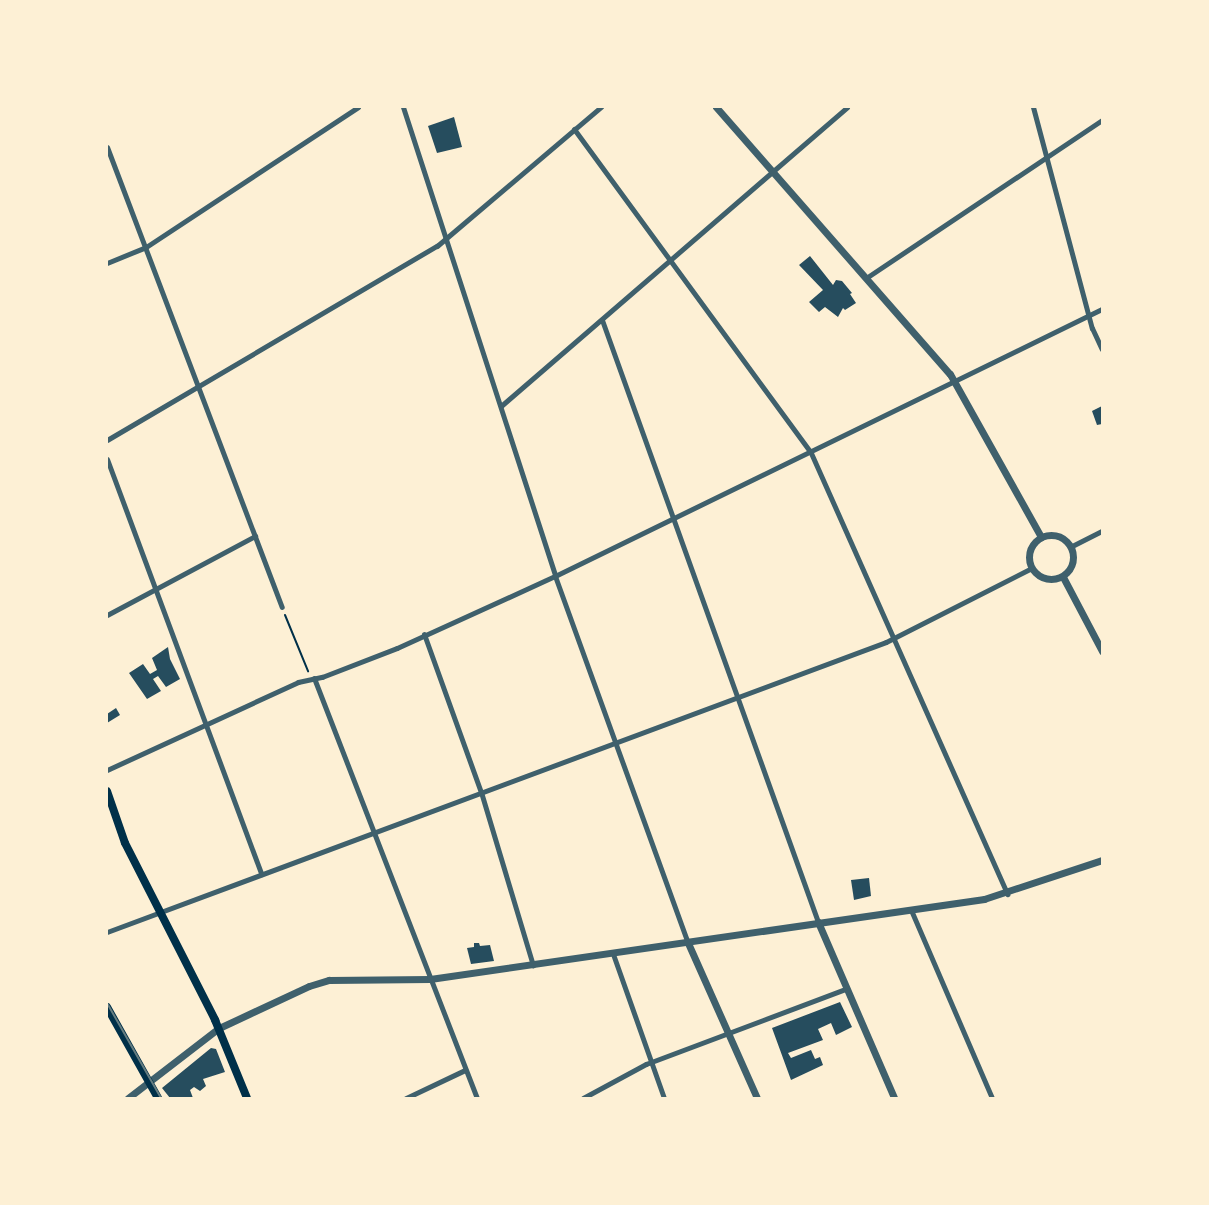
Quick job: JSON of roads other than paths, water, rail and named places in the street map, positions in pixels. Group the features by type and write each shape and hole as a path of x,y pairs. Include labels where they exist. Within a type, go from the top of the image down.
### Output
{"main road":[{"path":"107,791 125,843 219,1028 247,1098"},
{"path":"107,1007 158,1098"}],"street":[{"path":"107,263 146,247 358,107"},
{"path":"403,107 555,576 688,943 757,1098"},
{"path":"107,440 437,246 601,107"},
{"path":"716,107 955,382 1041,537"},
{"path":"501,406 847,107"},
{"path":"1033,107 1092,328 1102,349"},
{"path":"866,278 1102,120"},
{"path":"574,129 811,453 1007,894"},
{"path":"107,147 282,607"},
{"path":"107,770 298,682 397,648 555,576 1102,309"},
{"path":"602,320 818,922 894,1098"},
{"path":"107,459 261,874"},
{"path":"1070,547 1102,531"},
{"path":"107,615 255,536"},
{"path":"1056,536 1070,547 1072,565 1063,577 1048,579 1032,568 1030,551 1041,537 1056,536"},
{"path":"107,932 894,637 1032,568"},
{"path":"1063,577 1102,651"},
{"path":"424,634 481,792 533,965"},
{"path":"312,676 477,1098"},
{"path":"128,1098 219,1028 309,986 330,980 430,979 911,910 1007,894 1102,860"},
{"path":"911,910 992,1098"},
{"path":"613,954 664,1098"},
{"path":"583,1098 651,1062 846,989"},
{"path":"406,1098 465,1070"}],"tram line":[{"path":"107,1003 161,1098"}]}
